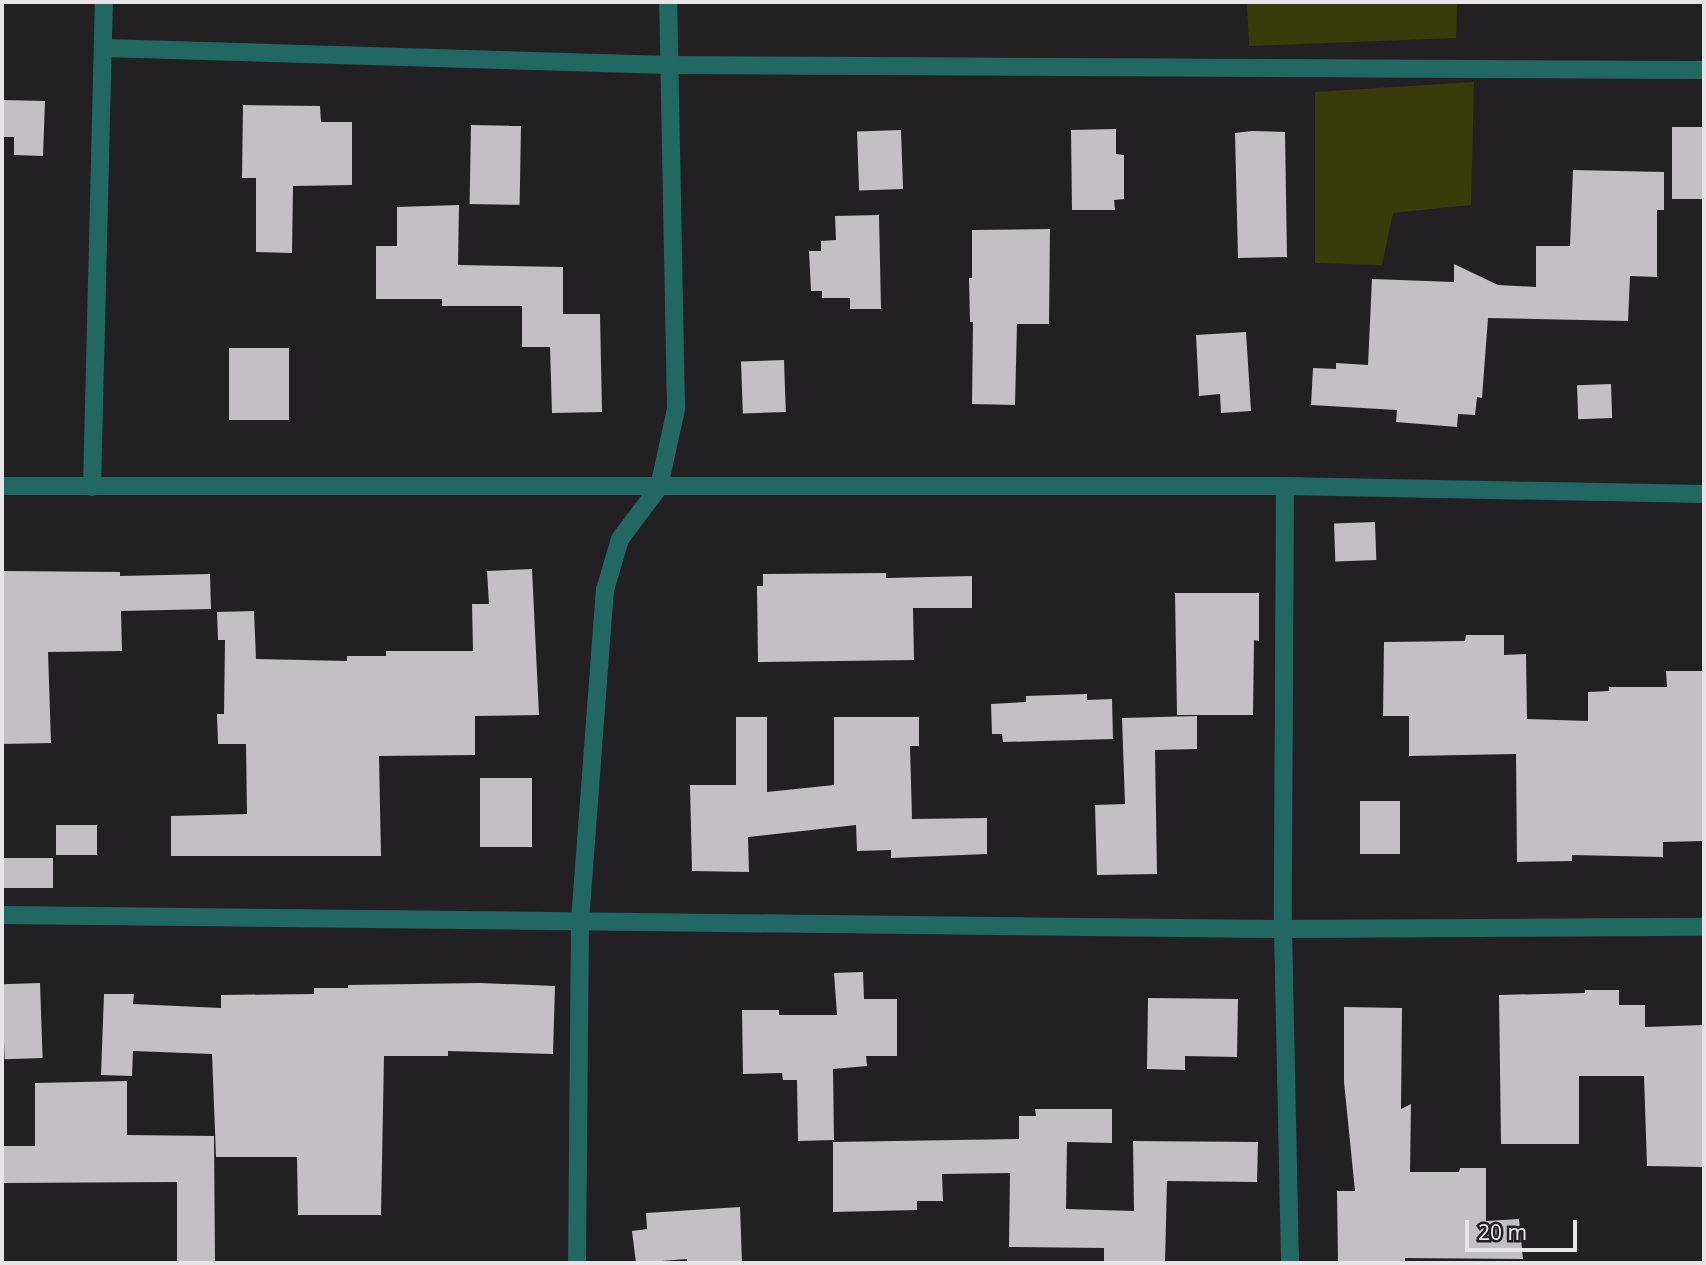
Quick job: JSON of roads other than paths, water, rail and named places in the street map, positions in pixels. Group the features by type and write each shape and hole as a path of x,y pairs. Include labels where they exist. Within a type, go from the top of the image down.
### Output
{"street":[{"path":"92,487 104,2"},
{"path":"577,1263 580,921 605,590 620,538 659,487 676,409 668,2"},
{"path":"104,48 668,65 1704,70"},
{"path":"2,486 1286,486 1704,494"},
{"path":"1286,486 1283,929 1290,1263"},
{"path":"2,915 1283,929 1704,927"}]}
